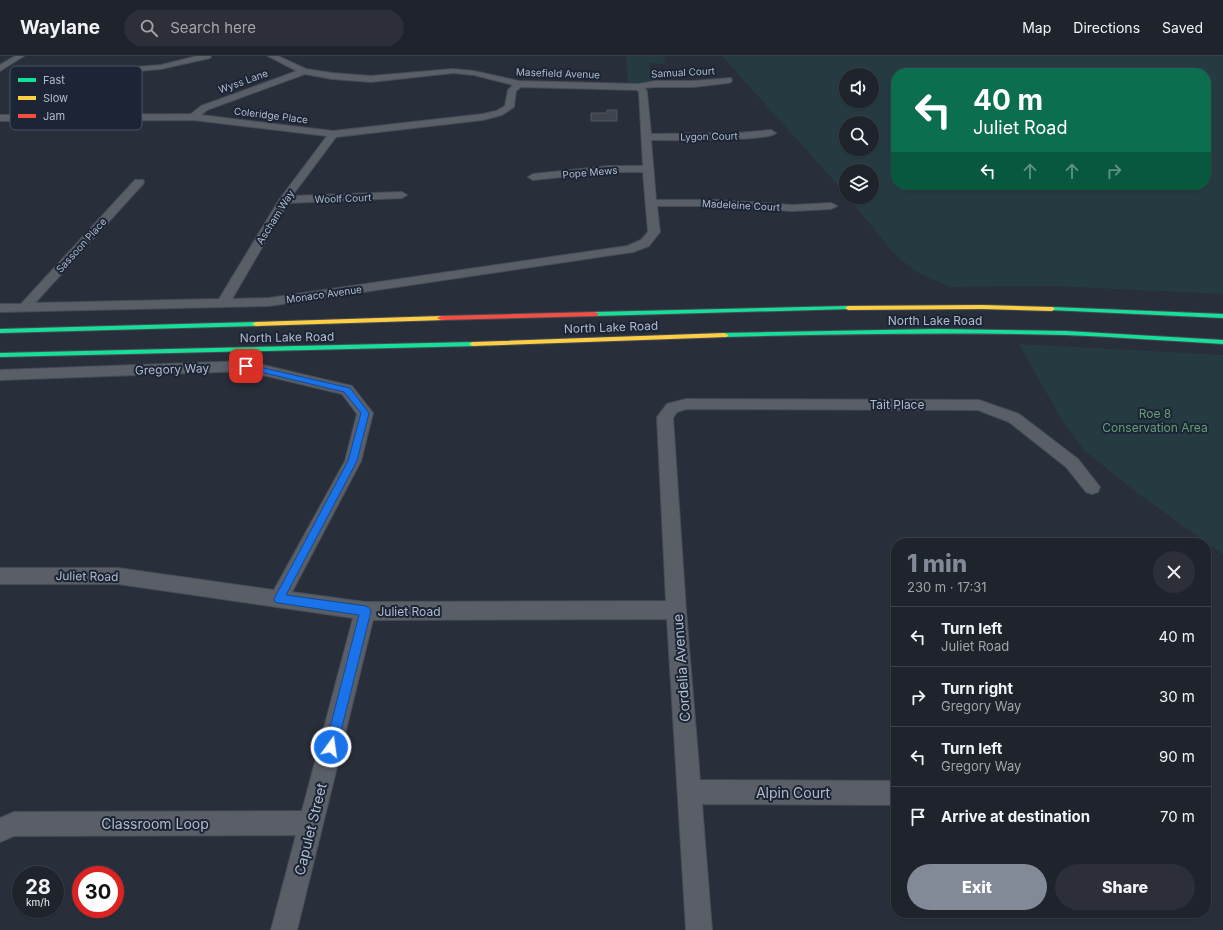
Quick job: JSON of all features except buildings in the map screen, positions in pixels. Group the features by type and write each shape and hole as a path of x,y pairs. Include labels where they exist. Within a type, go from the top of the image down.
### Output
{"main road":[{"name":"North Lake Road","path":"0,331 800,308 982,307 1154,312 1223,316"},
{"name":"North Lake Road","path":"0,356 386,346 809,332 1052,333 1223,342"}],"street":[{"path":"0,69 20,56"},
{"path":"142,69 161,67 207,56"},
{"name":"Masefield Avenue","path":"272,56 304,71 332,76 371,79 453,71 474,73 519,84 639,87"},
{"name":"Wyss Lane","path":"193,117 204,108 304,71"},
{"name":"Samual Court","path":"639,87 655,84 693,84 728,80"},
{"name":"Coleridge Place","path":"142,117 193,117 333,134 483,117 499,113 509,106 512,90 519,84"},
{"path":"639,87 644,92 651,203"},
{"name":"Coleridge Place","path":"0,118 10,118"},
{"name":"Lygon Court","path":"646,137 738,136 771,133"},
{"name":"Ascham Way","path":"223,303 284,200 333,134"},
{"name":"Pope Mews","path":"533,177 609,169 648,169"},
{"name":"Sassoon Place","path":"24,308 138,182"},
{"name":"Woolf Court","path":"284,200 402,195"},
{"name":"Madeleine Court","path":"651,203 718,202 792,208 831,206"},
{"name":"Monaco Avenue","path":"0,308 269,302 629,249 645,243 654,232 651,203"},
{"name":"Gregory Way","path":"0,375 246,366 347,390 365,413 352,461 279,599"},
{"name":"Tait Place","path":"672,408 686,404 979,405 1014,418 1072,463 1092,487"},
{"name":"Cordelia Avenue","path":"672,408 665,418 676,610 699,930"},
{"name":"Juliet Road","path":"0,576 118,576 366,611 676,610"},
{"name":"Capulet Street","path":"284,930 366,611"},
{"name":"Alpin Court","path":"690,792 891,793"},
{"name":"Classroom Loop","path":"0,830 14,824 312,823"}],"green space":[{"path":"626,56 664,56 665,64 649,63 652,83 628,83"},
{"path":"722,56 1223,56 1223,294 1054,286 950,287 917,272 896,256 854,204 879,204 879,164 839,164 839,186"},
{"name":"Roe 8 Conservation Area","path":"1019,344 1223,355 1223,554 1211,545 1211,538 1200,538 1140,495 1084,450 1063,422"}],"traffic: fast":[{"path":"595,314 848,308"},
{"path":"1052,309 1223,316"},
{"path":"0,331 256,324"},
{"path":"724,335 895,331 980,331 1086,334 1223,342"},
{"path":"0,355 473,344"}],"traffic: slow":[{"path":"848,308 982,307 1052,309"},
{"path":"256,324 441,318"},
{"path":"473,344 724,335"}],"traffic: jam":[{"path":"441,318 595,314"}],"route":[{"path":"246,366 347,390 365,413 352,461 279,599 366,611 331,747"}]}
